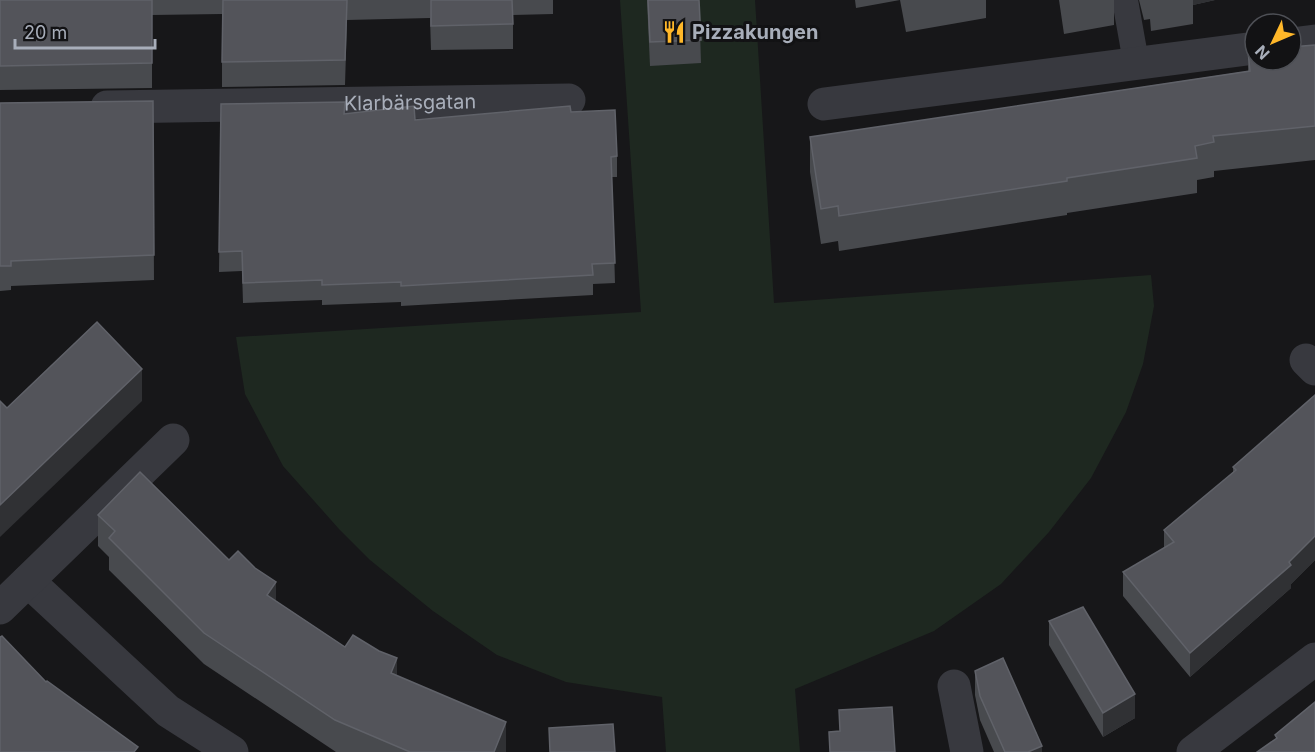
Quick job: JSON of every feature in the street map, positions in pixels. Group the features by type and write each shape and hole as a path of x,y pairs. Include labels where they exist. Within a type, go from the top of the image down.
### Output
{"street":[{"path":"824,104 1243,49"},
{"name":"Klarbärsgatan","path":"81,107 569,100"},
{"path":"0,608 172,440"},
{"path":"28,581 168,711 232,752"},
{"path":"1193,752 1315,659"},
{"path":"954,686 967,752"}],"lane":[{"path":"1125,0 1136,62"}],"shaded area":[{"path":"620,0 755,0 774,303 1151,275 1154,306 1143,364 1126,412 1091,478 1049,532 1001,584 934,631 795,689 800,752 666,752 662,697 566,682 497,655 433,611 370,560 339,529 283,466 245,394 236,337 641,312"}],"building":[{"path":"0,0 152,0 152,63 0,66"},
{"path":"223,0 347,0 345,60 222,62"},
{"path":"431,0 512,0 513,24 431,26"},
{"name":"Pizzakungen","path":"648,0 699,0 701,40 650,42"},
{"path":"1315,45 1315,126 1213,136 1214,142 1195,146 1197,158 1067,178 1067,181 839,216 838,206 821,209 810,137 1243,72 1303,72 1303,46"},
{"path":"153,101 154,255 11,261 11,266 0,266 0,103"},
{"path":"345,102 344,114 414,106 415,120 570,106 571,112 615,110 617,156 611,157 615,263 592,264 593,275 401,286 401,282 322,285 322,280 243,283 242,251 219,252 221,104"},
{"path":"97,322 142,369 0,505 0,401 7,408"},
{"path":"1315,395 1315,536 1289,562 1291,565 1190,653 1123,572 1174,542 1164,530 1236,470 1233,467"},
{"path":"140,472 229,560 238,551 255,568 276,582 267,595 345,647 353,635 379,651 397,658 391,673 506,722 494,752 410,752 335,720 204,633 109,538 115,531 98,515"},
{"path":"1083,607 1135,694 1103,713 1049,621"},
{"path":"2,636 46,682 138,747 134,752 0,752 0,637"},
{"path":"1003,658 1042,746 1028,752 1005,752 980,696 975,671"},
{"path":"1315,702 1315,752 1257,752 1277,738 1275,735"},
{"path":"892,707 895,752 830,752 829,732 840,731 839,710"},
{"path":"613,724 615,752 550,752 549,728"}],"place":[{"name":"Pizzakungen","path":"674,32"}]}
